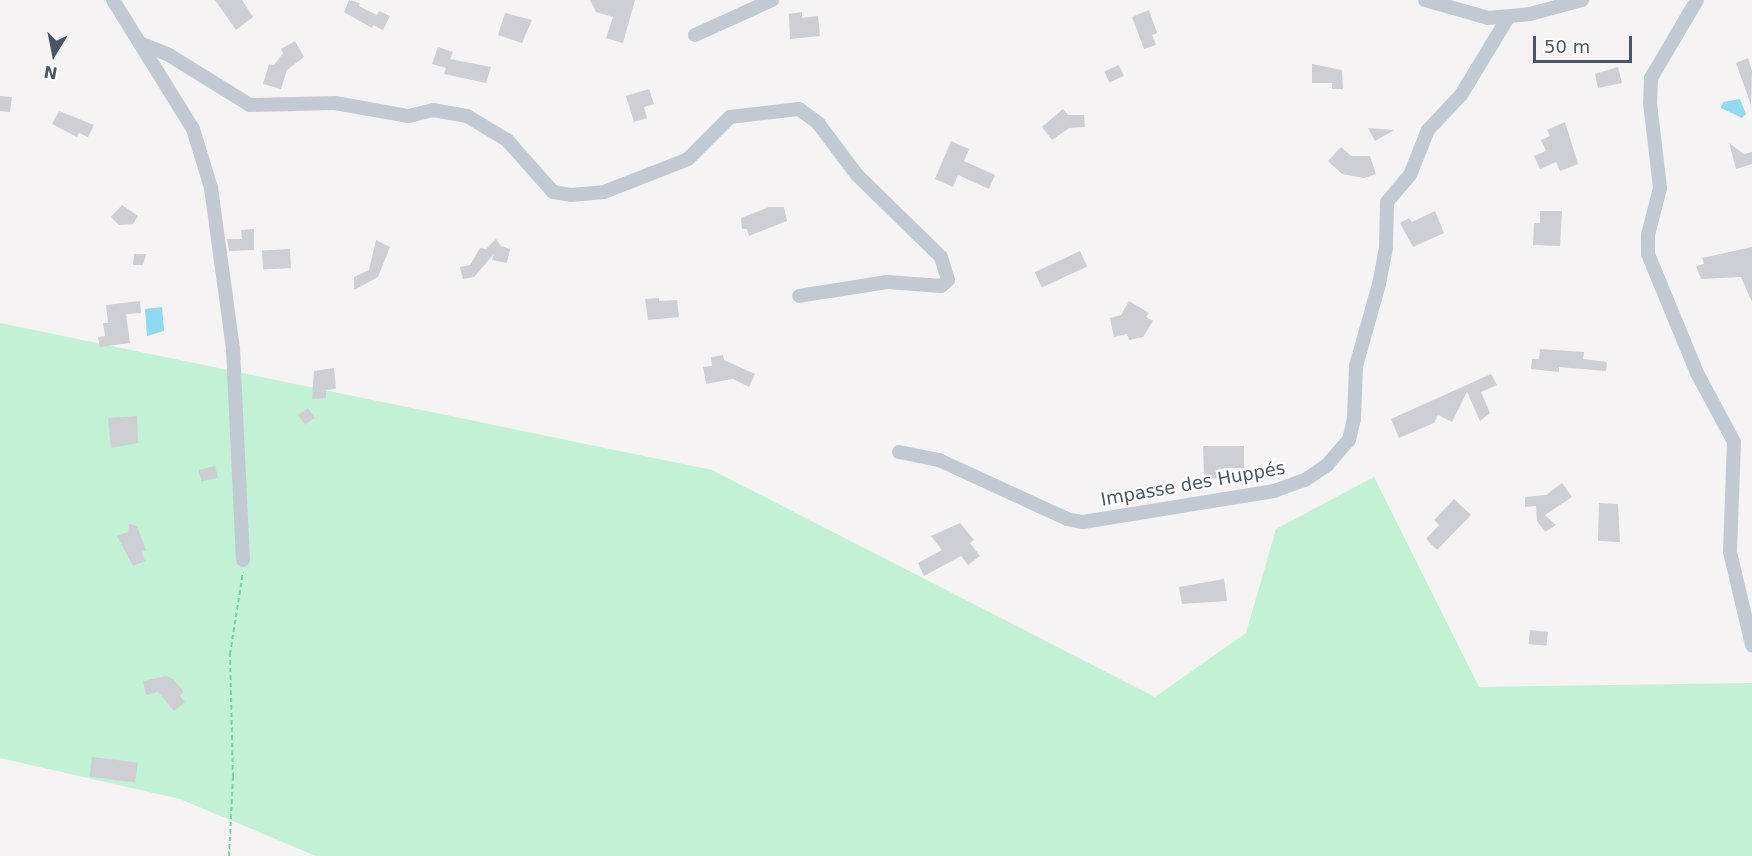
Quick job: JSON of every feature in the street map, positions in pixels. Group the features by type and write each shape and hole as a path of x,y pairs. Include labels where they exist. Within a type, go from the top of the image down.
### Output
{"street":[{"path":"113,0 193,129 211,188 233,349 243,560"},
{"path":"695,35 772,0"},
{"path":"1425,0 1488,18 1509,16 1582,0"},
{"path":"1697,0 1651,78 1650,103 1660,188 1647,235 1648,255 1697,373 1734,442 1730,552 1752,645"},
{"name":"Impasse des Huppés","path":"899,452 939,460 1066,519 1083,522 1274,491 1305,480 1328,465 1348,440 1354,419 1356,366 1382,266 1387,202 1410,175 1428,130 1461,95 1509,16"},
{"path":"142,44 169,55 250,105 335,103 409,116 433,110 467,116 507,140 553,192 571,195 604,192 688,159 729,117 799,109 818,123 856,175 941,258 948,280 941,286 887,282 799,296"}],"path":[{"path":"229,856 233,777 230,654 243,560"}],"green space":[{"path":"0,323 712,470 1155,697 1246,633 1276,529 1374,477 1479,687 1752,683 1752,856 316,856 180,799 0,758"}],"water":[{"path":"1740,99 1746,114 1742,118 1721,108 1723,102"},
{"path":"162,307 164,331 147,336 145,309"}],"building":[{"path":"215,0 242,0 253,17 236,30"},
{"path":"349,0 360,3 359,6 377,15 379,11 390,16 383,30 373,25 372,28 344,12"},
{"path":"590,0 635,0 623,43 606,38 613,17 596,12"},
{"path":"1149,10 1157,33 1152,35 1156,45 1144,49 1132,17"},
{"path":"802,12 802,18 818,16 820,36 790,39 789,14"},
{"path":"505,13 532,20 522,43 498,35"},
{"path":"295,41 304,57 287,70 281,89 263,84 269,64 274,65 283,53 281,49"},
{"path":"438,47 453,52 450,59 491,67 486,83 444,74 446,68 432,64"},
{"path":"1748,58 1752,71 1751,105 1736,63"},
{"path":"1312,64 1342,70 1343,89 1332,89 1332,83 1312,83"},
{"path":"1119,65 1124,76 1109,82 1104,72"},
{"path":"1618,67 1622,83 1598,88 1595,74"},
{"path":"649,89 654,104 644,107 647,118 634,122 626,96"},
{"path":"0,96 12,97 10,112 0,111"},
{"path":"1063,109 1068,115 1084,115 1085,127 1069,128 1052,140 1042,127"},
{"path":"59,111 94,125 88,137 79,133 77,137 52,124"},
{"path":"1565,122 1578,164 1560,171 1556,162 1540,169 1534,156 1546,151 1541,140 1550,136 1547,130"},
{"path":"1368,128 1394,130 1375,141"},
{"path":"951,141 969,149 964,161 995,175 989,189 958,175 953,187 935,179"},
{"path":"1729,143 1744,154 1752,152 1752,164 1736,169"},
{"path":"1341,147 1351,156 1370,156 1376,174 1364,178 1342,174 1328,161"},
{"path":"122,205 138,216 133,224 119,225 111,217"},
{"path":"769,207 784,207 787,221 749,236 747,229 742,229 741,218"},
{"path":"1435,211 1444,233 1413,247 1400,223 1409,218 1412,222"},
{"path":"1540,211 1562,211 1560,246 1533,245 1534,223 1540,223"},
{"path":"254,229 254,250 229,251 227,239 242,239 241,230"},
{"path":"496,239 501,246 510,249 507,263 492,260 494,254 474,277 463,279 460,267 470,265 480,248 486,249"},
{"path":"376,240 390,247 378,277 354,290 354,277 369,270"},
{"path":"1752,247 1752,302 1741,277 1701,279 1696,266 1704,264 1702,258"},
{"path":"290,249 291,268 263,269 262,250"},
{"path":"1080,251 1087,266 1042,288 1035,272"},
{"path":"134,254 146,254 143,265 133,265"},
{"path":"659,298 659,301 677,300 679,317 648,320 645,299"},
{"path":"140,301 141,313 126,314 130,343 100,347 98,337 105,336 103,323 108,323 106,305"},
{"path":"1129,301 1149,313 1146,317 1153,321 1143,337 1129,340 1127,334 1114,337 1110,318 1121,315"},
{"path":"1540,349 1584,352 1583,359 1607,362 1606,371 1559,367 1559,372 1531,369 1532,359 1539,359"},
{"path":"723,355 724,360 755,374 749,387 733,379 706,384 703,367 712,366 711,357"},
{"path":"334,368 336,389 326,390 326,398 312,399 314,371"},
{"path":"1491,374 1497,385 1481,392 1490,413 1480,421 1467,392 1452,422 1438,415 1434,423 1399,438 1391,419"},
{"path":"308,408 315,418 305,425 298,415"},
{"path":"137,416 138,443 111,448 108,418"},
{"path":"1203,446 1244,446 1244,468 1225,468 1220,470 1220,478 1204,478"},
{"path":"215,466 218,478 201,482 199,470"},
{"path":"1562,483 1572,497 1545,515 1556,525 1545,532 1537,521 1536,506 1525,507 1525,497 1546,495"},
{"path":"1454,499 1471,515 1437,550 1426,539 1439,525 1434,520"},
{"path":"1599,503 1618,504 1620,542 1598,541"},
{"path":"960,523 974,540 970,543 980,556 968,565 961,556 924,576 918,563 942,550 931,536"},
{"path":"129,524 137,526 146,550 142,552 145,561 133,566 117,536 128,532"},
{"path":"1224,579 1227,601 1182,604 1179,587"},
{"path":"1530,630 1548,632 1546,646 1529,644"},
{"path":"166,676 173,679 184,692 180,696 185,702 174,711 158,692 146,695 143,681"},
{"path":"92,757 138,763 135,782 90,777"}]}
